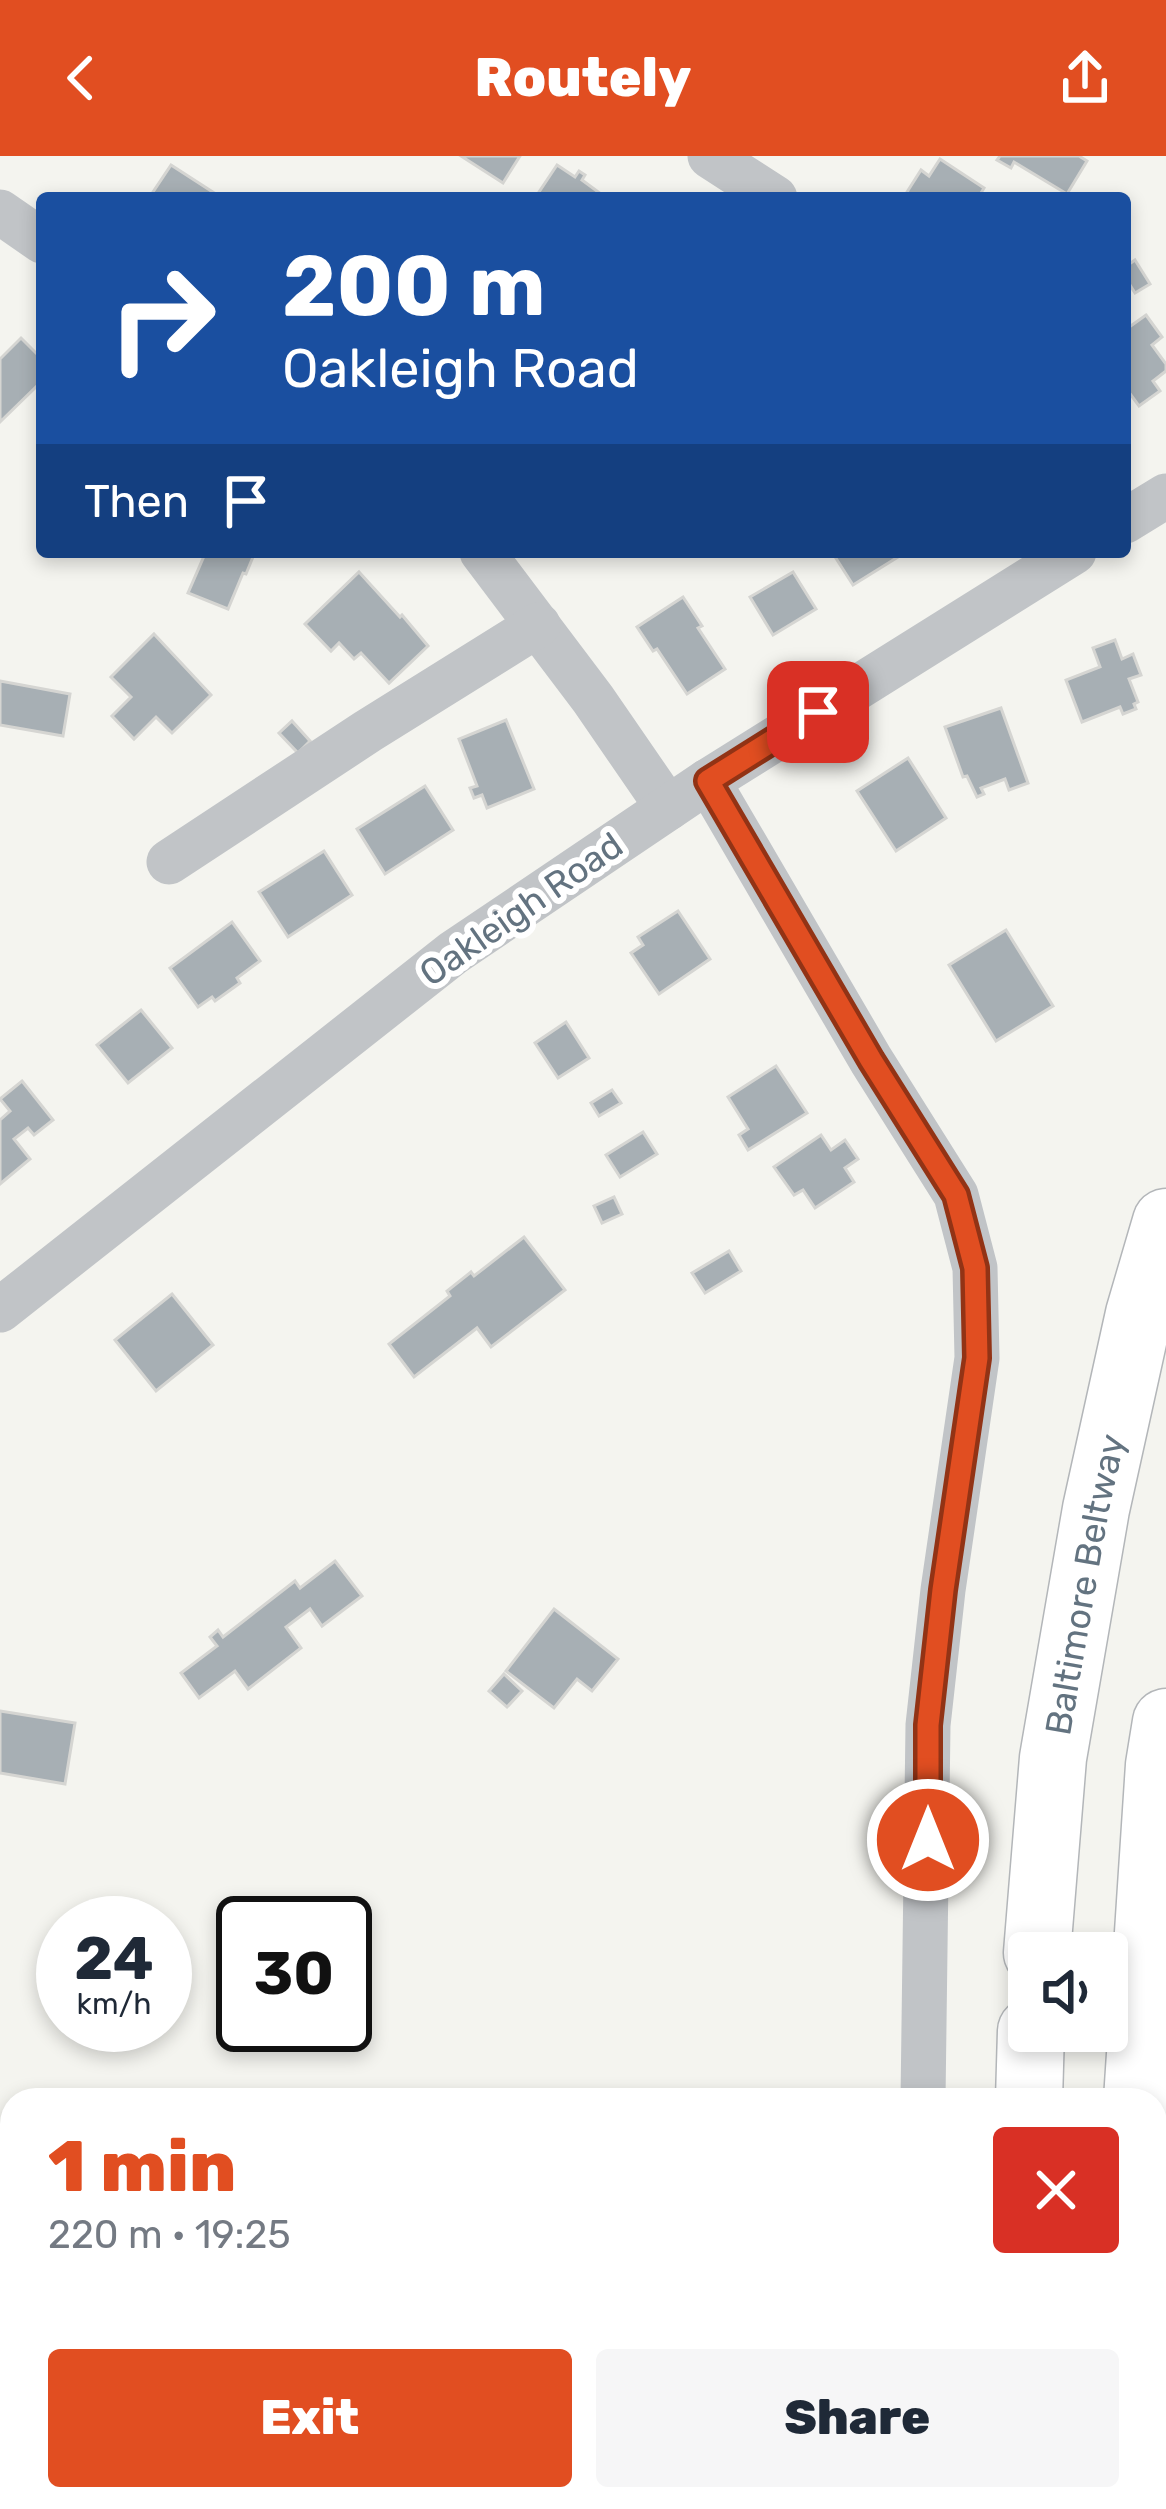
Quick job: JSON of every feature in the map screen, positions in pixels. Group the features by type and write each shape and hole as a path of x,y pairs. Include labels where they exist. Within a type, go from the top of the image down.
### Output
{"highway":[{"name":"Baltimore Beltway","path":"1039,1932 1053,1758 1096,1510 1139,1314 1166,1222"},
{"path":"1138,2088 1157,1788 1166,1722"},
{"path":"1029,2088 1030,2052"}],"street":[{"path":"710,156 766,192"},
{"path":"0,212 36,237"},
{"path":"1131,516 1166,496"},
{"path":"487,558 668,808"},
{"name":"Oakleigh Road","path":"0,1310 453,952 708,781 1064,558"},
{"path":"170,862 538,626"},
{"path":"708,781 956,1195 975,1268 977,1358 928,1725 923,2088"}],"building":[{"path":"461,156 520,156 503,183"},
{"path":"1000,156 1079,156 1087,161 1068,192 1064,192 1014,162 1011,168 997,160"},
{"path":"940,159 984,188 982,192 907,192 921,170 929,176"},
{"path":"171,165 213,192 153,192"},
{"path":"557,165 575,177 579,171 585,175 582,180 598,192 539,192"},
{"path":"1135,260 1150,284 1135,293 1131,287"},
{"path":"1146,315 1162,337 1152,345 1166,364 1166,371 1153,381 1160,391 1139,406 1131,395 1131,326"},
{"path":"21,338 36,353 36,387 0,422 0,359"},
{"path":"203,558 253,558 228,609 188,593"},
{"path":"836,558 896,558 853,585"},
{"path":"359,572 428,646 389,683 361,653 354,659 339,643 331,651 305,624"},
{"path":"793,572 816,609 773,635 750,597"},
{"path":"683,597 725,669 687,694 637,627"},
{"path":"154,634 211,695 172,733 156,717 134,739 112,716 131,697 111,677"},
{"path":"1115,640 1122,659 1133,654 1141,675 1129,679 1136,709 1123,714 1120,707 1082,722 1066,680 1100,667 1093,648"},
{"path":"0,681 70,694 63,736 0,725"},
{"path":"1001,708 1028,783 1009,790 1005,779 981,788 984,794 977,797 967,776 963,777 945,727"},
{"path":"506,720 534,789 487,808 482,795 474,798 470,788 477,786 459,739"},
{"path":"292,721 310,741 298,753 279,733"},
{"path":"908,758 946,818 896,851 857,791"},
{"path":"425,786 453,830 385,874 357,829"},
{"path":"324,851 352,895 288,937 259,892"},
{"path":"678,911 710,959 659,994 631,953 643,945 638,937"},
{"path":"232,922 260,961 237,978 240,983 198,1007 170,968"},
{"path":"1006,930 1053,1006 996,1041 949,965"},
{"path":"141,1010 172,1048 128,1083 97,1045"},
{"path":"566,1022 589,1058 558,1078 535,1043"},
{"path":"776,1066 807,1113 748,1150 739,1135 748,1129 728,1097"},
{"path":"22,1081 53,1120 34,1135 28,1128 14,1139 30,1159 0,1184 0,1120 10,1111 0,1099"},
{"path":"612,1090 621,1103 599,1116 591,1103"},
{"path":"643,1132 657,1154 620,1177 606,1155"},
{"path":"821,1135 831,1150 845,1140 858,1159 845,1168 854,1182 815,1208 803,1190 794,1195 774,1167"},
{"path":"614,1197 622,1214 602,1223 594,1206"},
{"path":"524,1237 565,1290 491,1347 477,1328 414,1377 389,1344 450,1296 447,1291"},
{"path":"729,1251 741,1271 705,1293 692,1273"},
{"path":"172,1294 213,1345 156,1391 115,1340"},
{"path":"335,1561 362,1596 322,1626 310,1609 286,1627 301,1648 248,1689 235,1671 199,1698 181,1673 217,1646 210,1637 218,1630 223,1637 295,1581 300,1588"},
{"path":"554,1609 618,1659 592,1691 577,1679 554,1708 506,1671"},
{"path":"504,1674 522,1691 507,1707 489,1691"},
{"path":"0,1711 75,1723 65,1784 0,1773"}],"route":[{"path":"818,712 708,781 956,1195 969,1238 975,1268 977,1358 928,1725 928,1840"}]}
